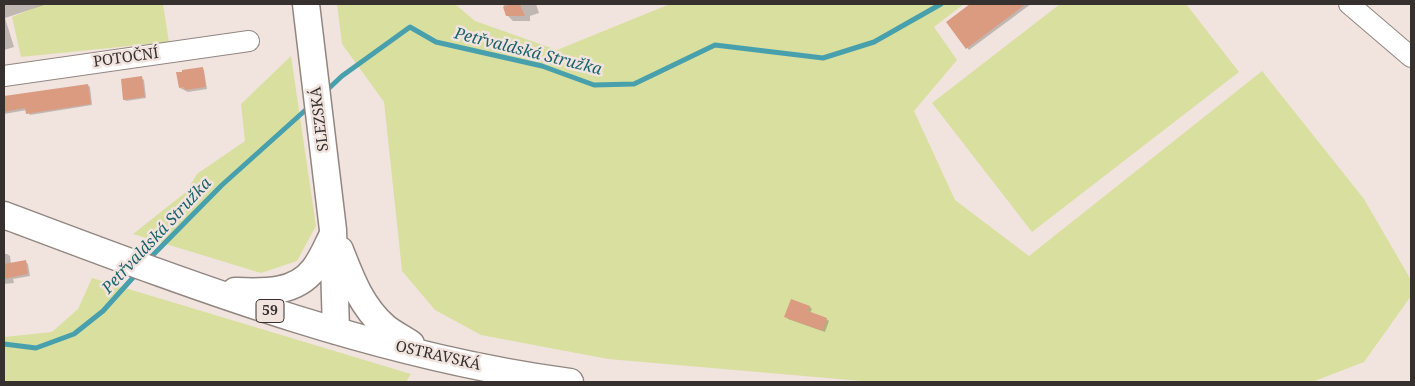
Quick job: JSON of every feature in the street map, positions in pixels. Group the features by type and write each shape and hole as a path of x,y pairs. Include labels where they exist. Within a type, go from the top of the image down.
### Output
{"main road":[{"name":"SLEZSKÁ","path":"306,4 333,234 336,331"},
{"name":"59","path":"4,215 204,290 336,331"},
{"path":"204,290 269,292 286,288 304,279 314,269 333,234"},
{"path":"333,234 355,289 368,310 385,327 428,355"},
{"name":"OSTRAVSKÁ","path":"336,331 428,355 533,377 570,382"}],"street":[{"path":"1349,4 1411,58"},
{"name":"POTOČNÍ","path":"4,76 249,41"}],"green space":[{"path":"44,4 163,4 169,42 21,57 12,17"},
{"path":"337,4 455,4 475,21 557,50 670,4 964,4 934,27 957,60 914,111 955,200 1029,256 1262,71 1364,199 1411,280 1411,296 1364,362 1312,382 873,382 608,359 481,335 435,310 402,271 384,102 342,44"},
{"path":"1060,4 1186,4 1239,72 1032,232 932,103"},
{"path":"291,56 316,226 297,261 261,273 133,234 186,192 197,174 245,141 241,104"},
{"path":"92,278 411,374 406,382 4,382 4,337 52,332 78,309"}],"building":[{"path":"511,4 520,4 525,16 506,16 503,7"},
{"path":"970,4 1026,4 966,49 946,22"},
{"path":"203,67 206,87 185,90 184,87 179,88 176,72"},
{"path":"142,76 145,97 123,100 121,79"},
{"path":"88,84 91,104 26,114 25,108 4,112 4,96"},
{"path":"26,260 28,274 4,279 4,264"},
{"path":"791,299 810,306 808,311 827,318 823,331 784,317"}],"waterway":[{"name":"Petřvaldská Stružka","path":"326,91 342,76 410,27 436,42 542,66 594,85 634,84 715,45 823,58 874,42 941,4"},
{"name":"Petřvaldská Stružka","path":"148,260 222,185 310,106"},
{"name":"Petřvaldská Stružka","path":"4,344 36,348 74,334 103,311 138,272"}]}
